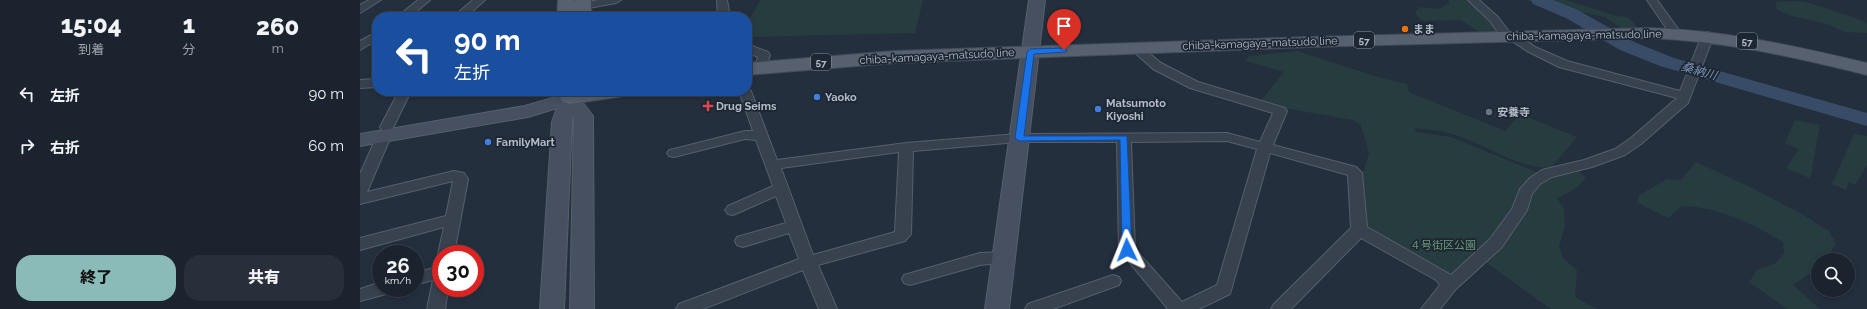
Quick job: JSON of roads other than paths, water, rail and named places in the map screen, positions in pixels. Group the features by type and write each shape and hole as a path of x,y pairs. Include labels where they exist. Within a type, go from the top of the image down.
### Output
{"main road":[{"path":"566,0 566,12"},
{"name":"chiba-kamagaya-matsudo line","path":"754,68 895,57 1509,36 1675,33 1708,35 1772,46 1867,69"}],"street":[{"path":"360,10 376,0"},
{"path":"409,12 425,0"},
{"path":"465,12 480,0"},
{"path":"583,8 616,0"},
{"path":"722,0 723,12"},
{"path":"997,309 1037,0"},
{"path":"1473,0 1494,19 1509,36 1531,49 1563,64 1685,96"},
{"path":"1652,0 1675,33"},
{"path":"1430,309 1450,285 1496,243 1519,210 1525,192 1535,181 1547,173 1587,164 1620,152 1636,141 1683,100 1708,35"},
{"path":"360,46 372,38"},
{"path":"360,46 372,47"},
{"path":"1135,48 1157,66 1194,85 1280,111 1265,147 1224,289 1183,309"},
{"path":"752,50 764,54 754,68"},
{"path":"360,84 372,83"},
{"path":"360,191 403,96"},
{"path":"360,131 386,131 528,111 564,96"},
{"path":"552,309 562,122 570,96"},
{"path":"573,96 584,116 582,309"},
{"path":"747,96 808,262 828,309"},
{"path":"360,140 386,131"},
{"path":"674,153 745,135 762,136"},
{"path":"773,165 906,147 1019,138 1227,137 1355,172 1359,230 1280,309"},
{"path":"1124,138 1127,250 1178,309"},
{"path":"695,307 808,262 899,237 903,234 906,147"},
{"path":"360,199 459,176 461,179 448,245"},
{"path":"733,210 781,188"},
{"path":"360,244 453,219"},
{"path":"744,241 795,226"},
{"path":"1359,230 1442,276 1450,285"},
{"path":"910,278 980,259 1004,258"},
{"path":"1034,309 1113,281"},
{"path":"360,295 372,292"},
{"path":"436,309 438,297"}],"waterway":[{"name":"桑納川","path":"1539,0 1572,14 1627,46 1667,62 1867,120"}],"place":[{"name":"まま","path":"1405,29"},
{"name":"Yaoko","path":"817,97"},
{"name":"Drug Seims","path":"708,106"},
{"name":"Matsumoto Kiyoshi","path":"1098,109"},
{"name":"安養寺","path":"1489,112"},
{"name":"FamilyMart","path":"488,142"}],"park label":[{"name":"４号街区公園","path":"1443,245"}]}
